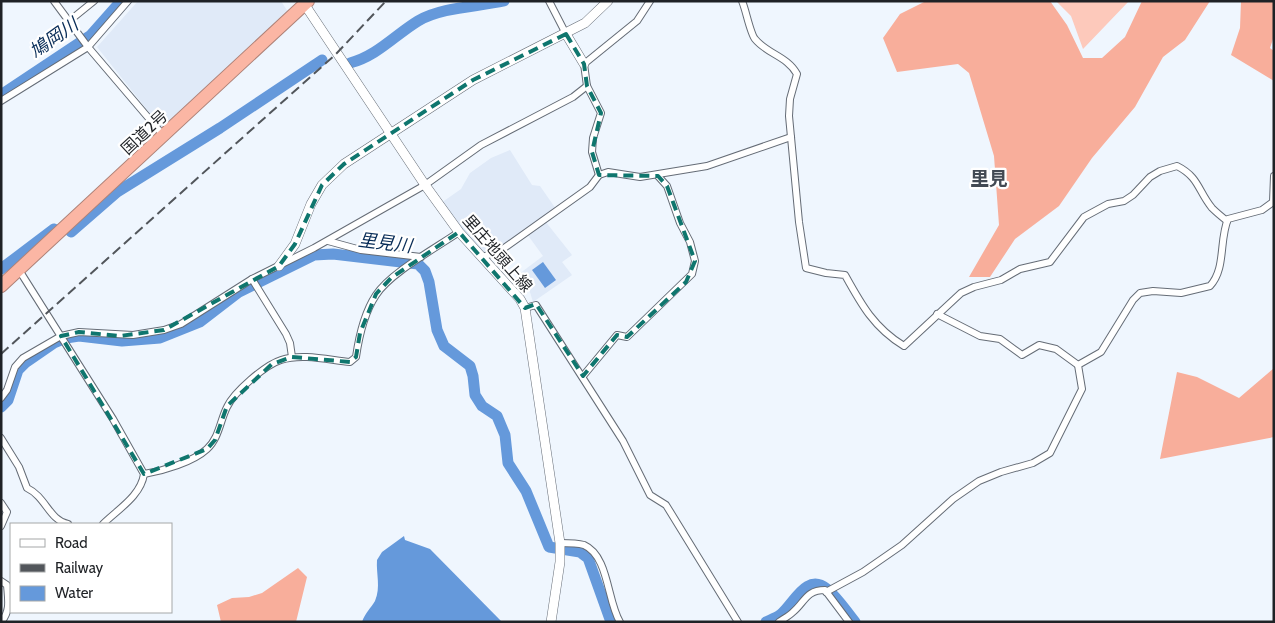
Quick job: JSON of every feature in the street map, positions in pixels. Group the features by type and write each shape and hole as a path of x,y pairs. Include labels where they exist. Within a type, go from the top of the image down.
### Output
{"highway":[{"name":"国道2号","path":"1,286 307,3"}],"main road":[{"path":"279,266 295,244 311,204 322,185 344,164 390,132 473,80 585,23 608,1"},
{"name":"里庄地頭上線","path":"307,3 424,185 459,232 526,308 560,548 550,622"},
{"path":"566,34 584,64"}],"street":[{"path":"54,1 88,47 164,136"},
{"path":"42,44 94,1"},
{"path":"1,101 88,47 128,1"},
{"path":"549,1 566,34"},
{"path":"599,175 592,152 593,138 601,113 587,86 584,64 637,22 650,1"},
{"path":"742,1 754,37 768,50 792,65 796,74 789,106 799,222 806,268 845,275 869,317 880,329 904,346 953,299 974,286 1001,280 1020,269 1050,262 1084,217 1108,204 1128,198 1150,177 1160,171 1177,166 1187,171 1196,180 1212,207 1227,221"},
{"path":"1,398 7,390 15,367 23,358 60,336 79,332 120,336 164,330 191,319 252,280 328,241 424,185 481,145 573,97 587,86"},
{"path":"482,257 500,251 590,187 599,175 608,172 640,178 658,176 707,166 791,137"},
{"path":"583,376 617,335 627,337 692,274 695,261 690,242 667,186 658,176"},
{"path":"1227,221 1234,217 1262,210 1272,202 1274,176"},
{"path":"1078,365 1102,352 1133,300 1140,293 1152,291 1181,293 1210,286 1218,273 1227,221"},
{"path":"144,474 195,457 207,449 215,440 227,406 237,394 272,364 292,358 350,362 356,357 360,332 376,294 391,278 459,232"},
{"path":"328,241 361,250 420,258"},
{"path":"19,270 113,419 144,474 143,482 127,502 104,523"},
{"path":"252,280 286,334 290,343 292,358"},
{"path":"526,308 536,305 623,441 650,495 666,505 738,622"},
{"path":"779,622 793,612 808,594 814,590 826,592 863,572 902,544 953,499 979,481 1001,472 1033,463 1050,453 1082,389 1078,365 1056,349 1039,345 1022,355 1000,340 980,336 937,314"},
{"path":"1,438 19,467 27,488 38,493 59,522 64,523"},
{"path":"1,503 7,512 1,526"},
{"path":"560,548 581,544 595,555 606,577 615,611 620,622"},
{"path":"1,581 7,585 8,605 6,616 1,622"},
{"path":"826,592 849,622"}],"highlighted area":[{"path":"566,34 584,64 587,86 601,113 592,152 599,175 658,176 667,186 695,261 686,282 627,337 617,335 583,376 536,304 525,308 459,232 391,278 376,294 360,333 356,357 350,362 292,357 272,364 227,406 215,440 207,449 144,474 61,336 79,332 120,336 164,330 279,266 295,244 322,185 344,164 473,80"}],"shaded area":[{"path":"138,1 281,1 290,15 164,131 97,47"},
{"path":"926,1 1050,1 1067,25 1083,58 1102,58 1125,37 1142,1 1210,1 1185,40 1163,57 1135,107 1092,158 1059,206 1015,239 990,277 969,277 999,225 994,156 969,73 958,64 897,72 883,38 900,14"},
{"path":"1056,1 1129,1 1083,49 1071,16"},
{"path":"1241,1 1274,1 1274,36 1270,48 1274,51 1274,81 1231,55 1240,28"},
{"path":"510,150 532,185 540,186 556,209 494,252 483,254 465,235 441,203 461,189 470,173 491,158"},
{"path":"545,221 572,255 562,262 572,275 533,302 529,289 519,274 543,256 527,234"},
{"path":"1274,368 1274,437 1160,459 1177,372 1197,377 1239,398"},
{"path":"298,568 307,577 296,622 221,622 217,605 232,598 249,597 262,593"}],"water":[{"path":"543,262 556,280 545,288 532,270"},
{"path":"404,536 405,540 430,549 502,622 362,622 377,596 377,560 382,552"}],"waterway":[{"name":"鳩岡川","path":"1,95 91,35 121,1"},
{"name":"里見川","path":"350,63 369,55 427,16 449,10 504,1"},
{"name":"里見川","path":"71,232 117,192 220,128 322,60"},
{"name":"里見川","path":"1,269 54,229"},
{"name":"里見川","path":"1,407 8,400 18,370 54,343 66,338 79,336 122,341 160,338 200,322 239,292 314,255 333,254 418,264 425,271 429,282 437,330 444,346 470,366 475,395 482,406 497,416 505,435 508,463 526,491 549,547 580,552 588,558 611,622"},
{"name":"里見川","path":"766,622 780,615 801,592 813,584 827,589 855,622"}],"railway":[{"path":"1,354 336,54 386,1"}],"district":[{"name":"里見","path":"989,178"}]}
